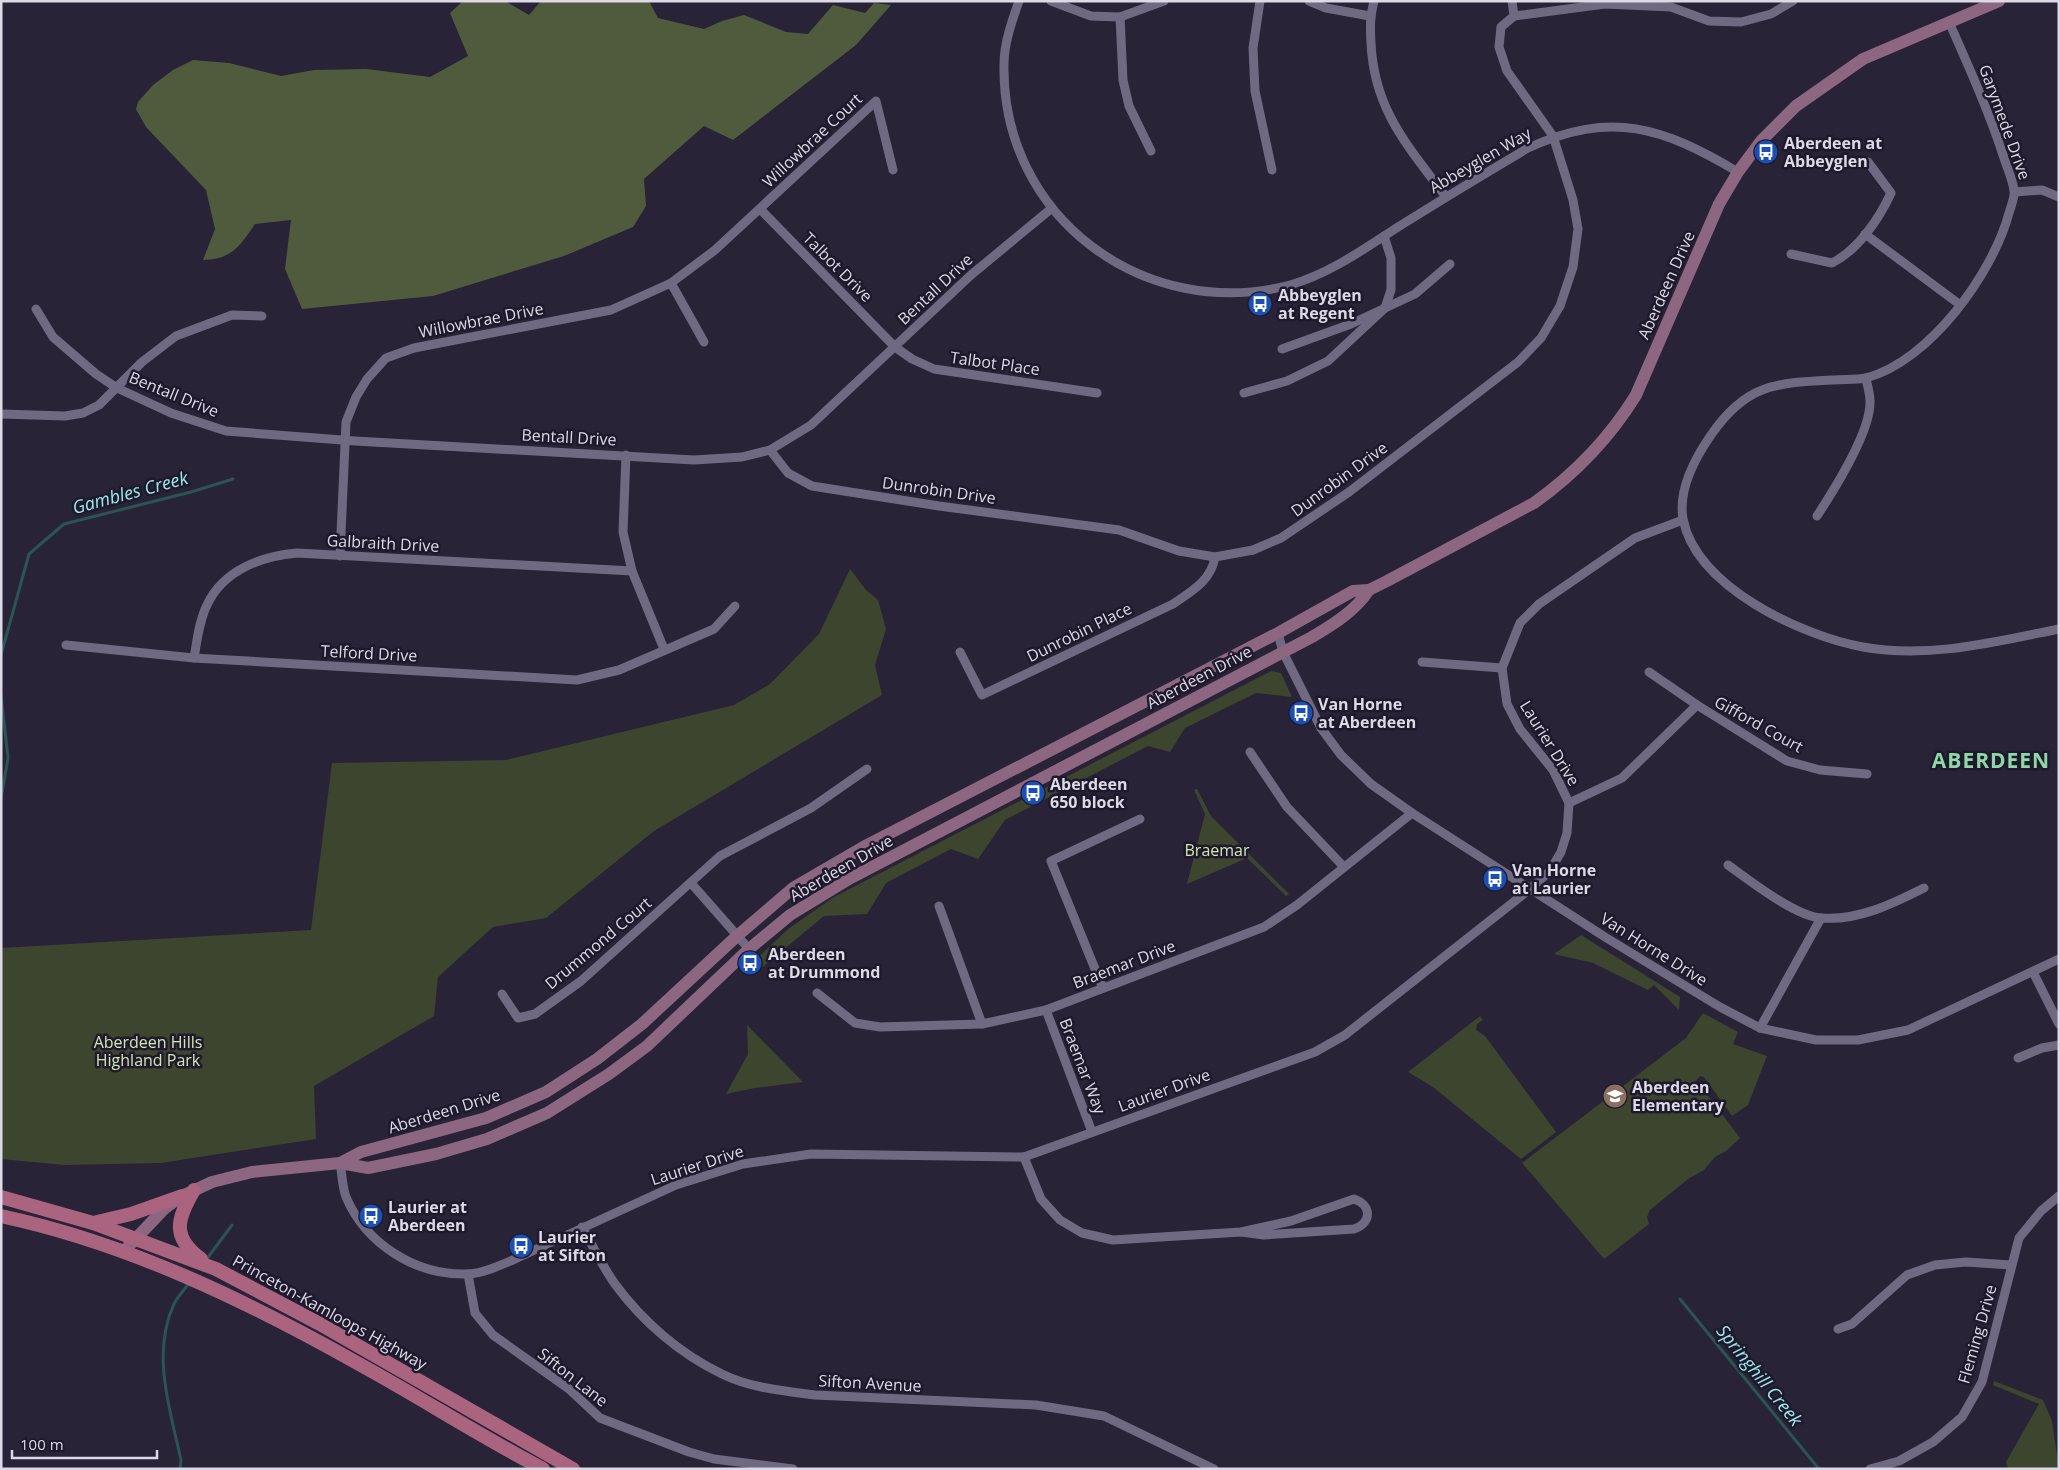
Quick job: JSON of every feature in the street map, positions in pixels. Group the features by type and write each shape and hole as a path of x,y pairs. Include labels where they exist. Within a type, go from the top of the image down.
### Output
{"main road":[{"name":"Aberdeen Drive","path":"340,1163 361,1152 486,1118 546,1092 597,1059 642,1024 737,936 793,888 867,844 1278,633 1353,591 1369,590 1534,502 1568,478 1590,457 1609,436 1636,395 1719,204 1738,172 1761,141 1796,106 1862,60 1999,1"},
{"name":"Aberdeen Drive","path":"123,1252 135,1237 164,1209 188,1193 221,1179 252,1172 340,1163 368,1168 436,1154 487,1139 547,1113 609,1074 647,1046 749,949 790,915 848,880 1337,622 1359,604 1369,590"},
{"path":"93,1223 131,1214 188,1193"},
{"path":"188,1193 179,1229 183,1242 191,1251 216,1270"},
{"name":"Princeton-Kamloops Highway","path":"1,1198 93,1223 135,1237 216,1270 304,1315 573,1469"},
{"name":"Princeton-Kamloops Highway","path":"1,1216 123,1252 196,1280 358,1363 543,1469"}],"street":[{"name":"Abbeyglen Way","path":"1018,1 1008,35 1004,62 1005,96 1014,134 1025,162 1052,208 1074,233 1106,257 1163,283 1208,293 1256,292 1292,284 1332,268 1528,148 1553,136 1578,129 1620,126 1657,133 1696,147 1738,172"},
{"path":"1051,1 1091,16 1120,17 1164,1"},
{"path":"1260,1 1253,48 1255,91 1272,170"},
{"path":"1309,1 1326,8 1370,16"},
{"path":"1374,1 1370,16 1372,65 1381,100 1400,135 1446,197"},
{"path":"1512,1 1514,16 1605,4 1672,4 1709,21 1741,22 1771,14 1793,1"},
{"name":"Dunrobin Drive","path":"770,450 788,473 812,486 939,506 1119,530 1179,551 1215,557 1254,550 1281,538 1349,492 1518,362 1542,338 1563,298 1573,267 1578,229 1574,200 1553,136 1507,71 1499,47 1501,27 1514,16"},
{"path":"1120,17 1123,80 1129,106 1150,151"},
{"name":"Garymede Drive","path":"1949,22 1990,115 2014,192 2003,235 1982,275 1931,340 1898,364 1866,378 1786,382 1754,392 1731,409 1711,436 1690,471 1682,500 1683,520 1699,557 1722,582 1767,610 1816,635 1864,648 1917,652 1981,645 2059,629"},
{"name":"Willowbrae Court","path":"760,209 876,101 893,170"},
{"path":"1791,254 1832,263 1844,257 1865,234 1884,210 1891,193 1868,162"},
{"path":"2014,192 2042,190 2059,197"},
{"name":"Bentall Drive","path":"36,309 53,337 96,374 117,388 171,412 226,431 345,440 694,460 742,457 770,450 811,425 971,275 1052,208"},
{"name":"Willowbrae Drive","path":"340,556 346,422 356,397 367,378 386,358 414,348 612,310 671,284 715,250 760,209"},
{"name":"Talbot Drive","path":"760,209 895,346"},
{"path":"1865,234 1959,304"},
{"path":"1244,393 1288,381 1328,361 1385,308 1391,290 1391,258 1384,236"},
{"path":"1282,349 1351,324 1415,294 1450,264"},
{"path":"671,284 704,342"},
{"path":"1,414 65,416 83,413 99,405 149,356 176,336 232,315 262,316"},
{"name":"Talbot Place","path":"895,346 912,360 934,369 1096,393"},
{"path":"1817,516 1860,438 1867,421 1870,401 1866,378"},
{"path":"626,455 623,532 632,571 664,649"},
{"name":"Laurier Drive","path":"340,1163 346,1196 368,1234 402,1259 432,1270 468,1274 494,1268 676,1185 743,1164 811,1154 1024,1157 1315,1052 1345,1035 1530,889 1550,871 1561,852 1567,833 1569,802 1553,770 1520,729 1507,704 1502,668 1520,623 1539,604 1635,538 1683,520"},
{"name":"Galbraith Drive","path":"194,658 207,604 220,585 238,571 259,560 278,555 297,553 632,571"},
{"name":"Dunrobin Place","path":"960,652 982,695 1172,604 1193,590 1212,571 1215,557"},
{"name":"Telford Drive","path":"66,645 194,658 576,680 619,670 714,628 735,606"},
{"name":"Van Horne Drive","path":"1278,633 1282,652 1321,728 1341,755 1371,784 1412,813 1530,889 1702,996 1760,1028 1816,1040 1858,1040 1908,1030 2059,959"},
{"path":"1422,662 1502,668"},
{"name":"Gifford Court","path":"1649,672 1697,705 1787,760 1820,770 1867,774"},
{"name":"Gifford Court","path":"1569,802 1622,778 1697,705"},
{"path":"1250,752 1287,807 1344,867"},
{"name":"Drummond Court","path":"502,994 518,1018 535,1014 581,981 720,856 811,808 867,769"},
{"name":"Braemar Drive","path":"817,993 855,1022 880,1027 982,1024 1046,1010 1102,986 1264,927 1297,905 1412,813"},
{"path":"1102,986 1051,861 1140,819"},
{"path":"1728,865 1794,908 1821,918 1860,914 1883,908 1924,888"},
{"path":"691,883 749,949"},
{"path":"939,906 982,1024"},
{"path":"1760,1028 1821,918"},
{"path":"2033,972 2059,1024"},
{"name":"Braemar Way","path":"1046,1010 1092,1132"},
{"path":"2018,1058 2042,1048 2059,1045"},
{"path":"1024,1157 1040,1199 1060,1220 1082,1233 1113,1240 1241,1232 1292,1221 1347,1200 1361,1201 1366,1207 1368,1214 1366,1221 1354,1229 1264,1235 1241,1232"},
{"name":"Fleming Drive","path":"1870,1469 1899,1461 1925,1447 1962,1418 1982,1382 2019,1238 2042,1210 2059,1196"},
{"name":"Sifton Avenue","path":"582,1227 613,1281 628,1302 649,1323 685,1352 722,1374 783,1391 814,1396 1036,1405 1104,1416 1214,1469"},
{"path":"1838,1329 1852,1324 1907,1275 1934,1265 1958,1263 2011,1266"},
{"name":"Sifton Lane","path":"468,1274 475,1313 493,1335 570,1390 600,1418 689,1452 714,1459 793,1469"}],"green space":[{"path":"463,1 505,1 529,15 541,1 649,1 658,18 704,29 722,21 744,15 786,32 808,34 833,5 865,13 874,3 891,5 856,45 733,140 704,126 644,179 646,206 633,227 564,256 433,296 302,309 285,269 291,220 255,224 234,250 221,257 203,260 215,229 206,190 146,127 136,109 138,102 153,85 173,70 193,60 229,63 281,76 314,70 366,69 430,77 468,56 450,13"},
{"name":"Aberdeen Hills Highland Park","path":"850,569 866,590 878,600 886,629 875,665 882,695 654,831 546,918 493,927 438,977 434,1016 314,1086 316,1139 161,1163 64,1165 1,1159 1,948 311,930 332,763 506,760 734,705 770,684 819,634"},
{"path":"1271,671 1281,673 1292,697 1256,693 1185,728 1170,752 1148,746 1005,820 978,859 951,849 886,883 867,914 824,916 753,975 747,968 788,929 834,897"},
{"name":"Braemar","path":"1197,789 1211,816 1289,894 1286,896 1247,858 1187,884 1205,814 1194,790"},
{"path":"1581,935 1680,997 1679,1010 1654,985 1648,990 1593,963 1554,954"},
{"path":"1703,1013 1738,1032 1733,1044 1767,1056 1748,1105 1732,1116 1704,1077 1700,1076 1694,1083 1709,1097 1740,1138 1726,1151 1715,1157 1704,1170 1688,1179 1650,1210 1647,1217 1649,1224 1604,1259 1522,1163 1686,1038"},
{"path":"1480,1016 1483,1020 1477,1024 1476,1030 1485,1036 1556,1132 1521,1159 1433,1087 1408,1072"},
{"path":"747,1025 803,1082 726,1094 748,1054"},
{"path":"1994,1381 2043,1400 2052,1421 2059,1469 2008,1469 2006,1462 2039,1404 1993,1385"}],"waterway":[{"name":"Gambles Creek","path":"1,655 29,554 64,524 191,492 233,479"},
{"name":"Gambles Creek","path":"1,695 8,758 1,799"},
{"path":"206,1260 232,1225"},
{"path":"180,1469 181,1460 165,1381 164,1342 167,1323 174,1304 190,1282"},
{"name":"Springhill Creek","path":"1680,1299 1819,1469"}],"place":[{"name":"Aberdeen at Abbeyglen","path":"1766,152"},
{"name":"Abbeyglen at Regent","path":"1260,304"},
{"name":"Van Horne at Aberdeen","path":"1301,713"},
{"name":"Aberdeen 650 block","path":"1033,793"},
{"name":"Van Horne at Laurier","path":"1495,879"},
{"name":"Aberdeen at Drummond","path":"750,963"},
{"name":"Aberdeen Elementary","path":"1615,1096"},
{"name":"Laurier at Aberdeen","path":"371,1216"},
{"name":"Laurier at Sifton","path":"521,1246"}],"district":[{"name":"ABERDEEN","path":"1991,760"}]}
